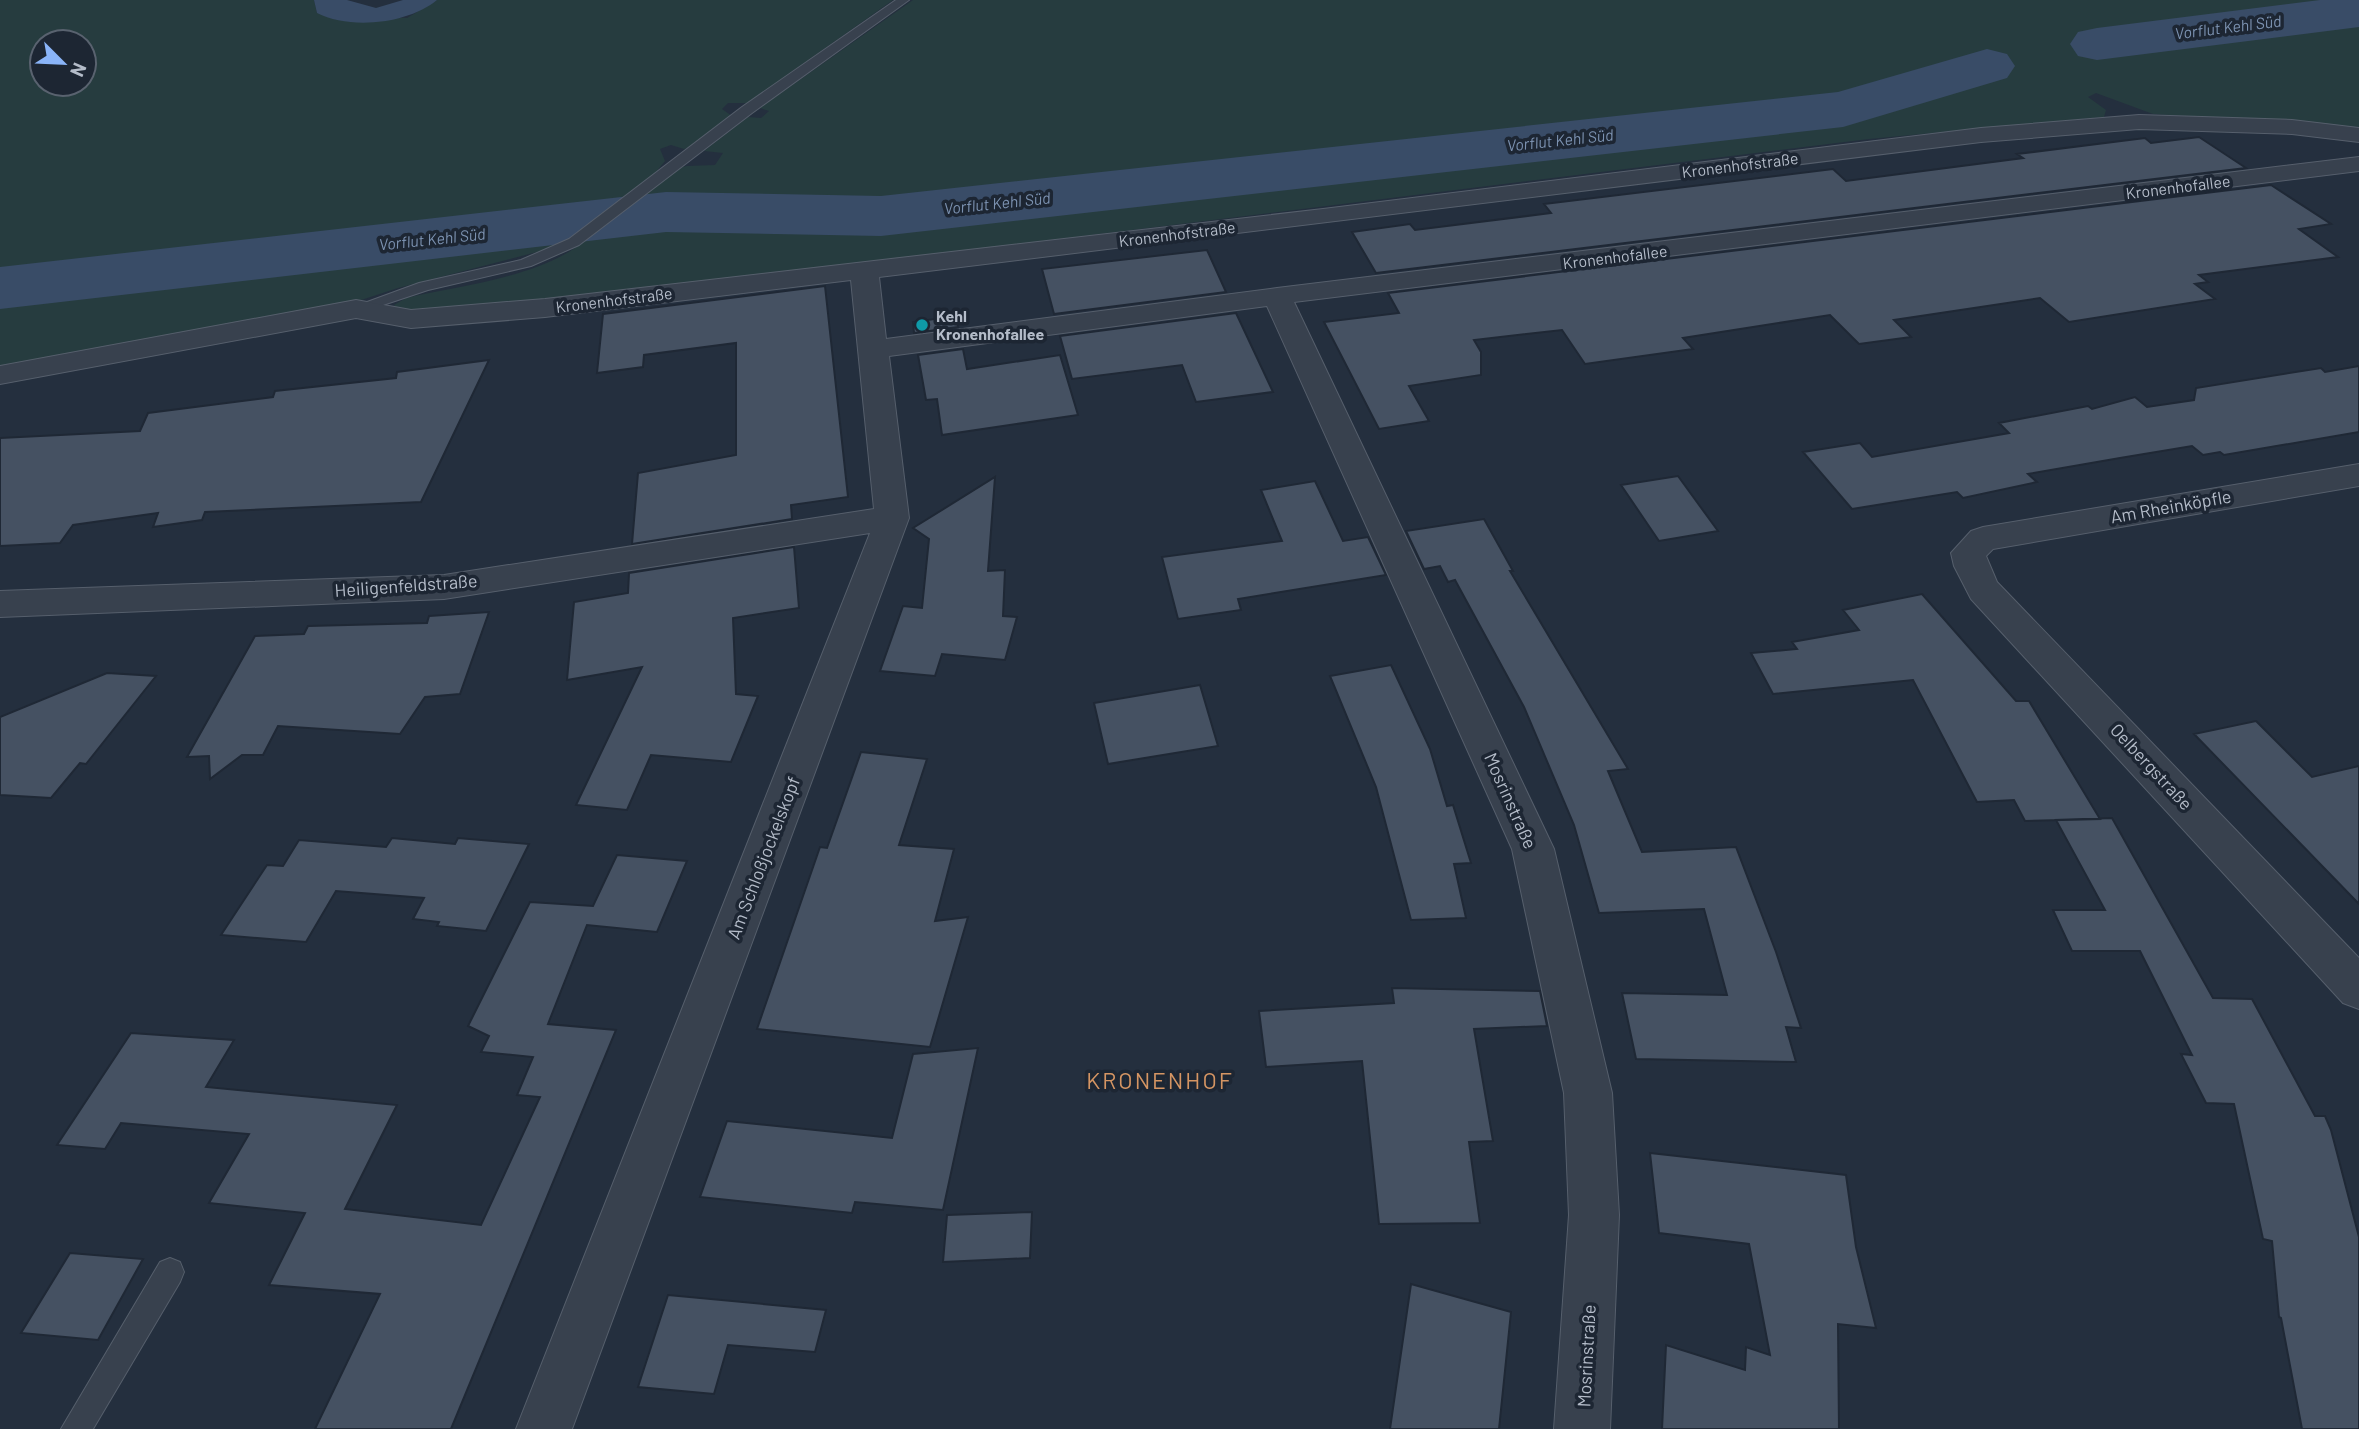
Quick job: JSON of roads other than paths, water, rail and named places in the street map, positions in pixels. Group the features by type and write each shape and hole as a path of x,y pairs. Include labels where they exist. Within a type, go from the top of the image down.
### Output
{"street":[{"name":"Kronenhofstraße","path":"0,375 356,309 411,318 545,308 1981,135 2139,121 2292,127 2359,135"},
{"name":"Kronenhofallee","path":"871,350 1277,296 2359,164"},
{"name":"Am Schloßjockelskopf","path":"544,1429 864,598 892,518 864,270"},
{"name":"Mosrinstraße","path":"1277,296 1534,849 1588,1093 1594,1215 1582,1429"},
{"name":"Am Rheinköpfle","path":"1983,539 2359,475"},
{"name":"Heiligenfeldstraße","path":"0,604 444,587 892,518"},
{"name":"Oelbergstraße","path":"1983,539 1968,553 1971,566 1983,590 2359,989"}],"lane":[{"path":"356,309 424,286 526,262 574,242 747,110 903,0"},
{"path":"76,1429 170,1272"}],"water":[{"path":"314,0 347,0 376,8 403,0 437,0 411,15 362,23 346,22 317,13"}],"waterway":[{"name":"Vorflut Kehl Süd","path":"2097,44 2359,11"},
{"name":"Vorflut Kehl Süd","path":"0,288 666,212 881,216 1843,109 1987,66"}],"place":[{"name":"Kehl Kronenhofallee","path":"922,325"}],"district":[{"name":"KRONENHOF","path":"1160,1081"}]}
